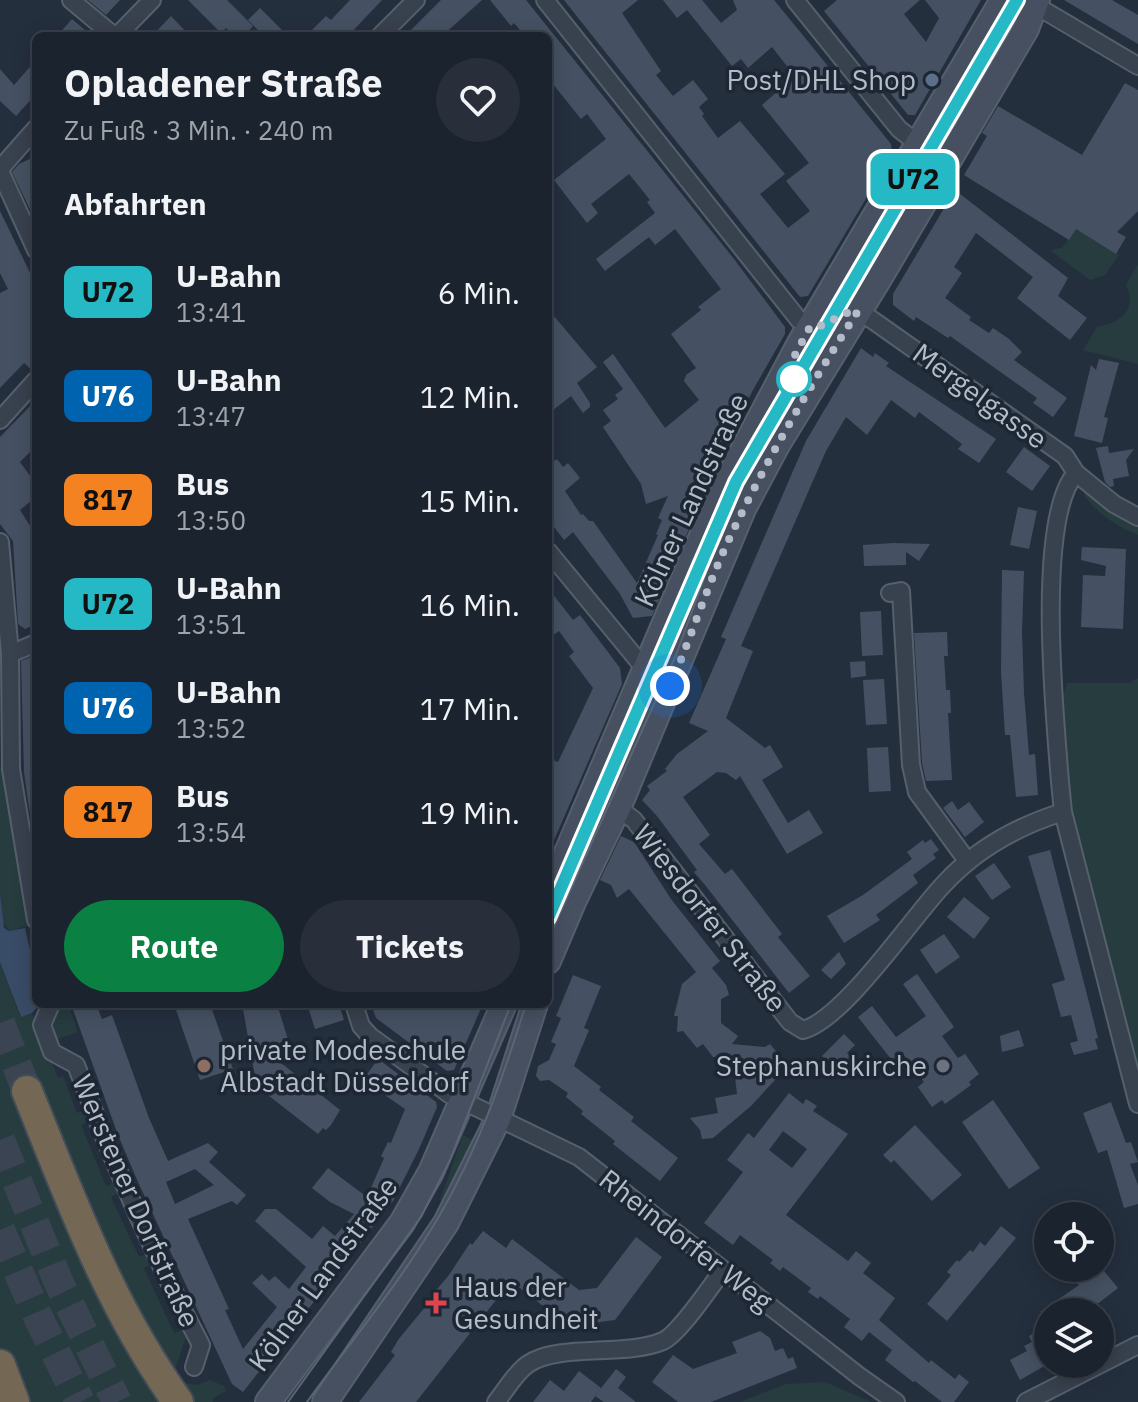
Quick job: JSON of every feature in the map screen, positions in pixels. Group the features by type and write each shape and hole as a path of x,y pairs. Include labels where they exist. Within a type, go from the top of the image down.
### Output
{"highway":[{"path":"27,1091 99,1269 129,1326 178,1401"},
{"path":"0,1365 14,1402"}],"main road":[{"name":"Kölner Landstraße","path":"552,888 720,494 810,327 1003,0"},
{"name":"Kölner Landstraße","path":"552,952 618,808 743,509 777,445 1026,29 1030,2"},
{"name":"Kölner Landstraße","path":"917,143 932,147 939,158 922,190 923,203"},
{"path":"618,808 610,793 613,777 658,676 655,665 650,664 645,669"},
{"name":"Kölner Landstraße","path":"325,1402 446,1223 479,1109 503,1008"},
{"path":"479,1109 516,1008"},
{"name":"Kölner Landstraße","path":"268,1402 402,1223 431,1172 479,1109 533,1008"}],"street":[{"path":"71,0 110,32"},
{"path":"119,32 152,0"},
{"path":"384,32 416,0"},
{"path":"545,0 789,309 810,327 816,328 851,311 858,311"},
{"path":"795,0 899,129 917,143"},
{"path":"1030,2 1138,66"},
{"path":"32,133 0,170 32,241"},
{"name":"Mergelgasse","path":"858,311 1065,456 1076,473 1114,504 1138,517"},
{"path":"0,420 32,384"},
{"path":"1076,473 1067,484 1056,534 1050,589 1053,691 1063,812 1138,1104"},
{"path":"0,542 10,654 11,769 32,896"},
{"path":"552,556 645,669"},
{"path":"890,593 901,591 911,765 917,792 968,862"},
{"path":"10,654 32,645"},
{"name":"Wiesdorfer Straße","path":"618,808 634,820 790,1022 803,1030 817,1026 848,997 943,884 968,862 1020,828 1063,812"},
{"name":"Werstener Dorfstraße","path":"49,1008 42,1025 52,1052 76,1065 167,1280 201,1345 194,1367"},
{"name":"Rheindorfer Weg","path":"355,1008 361,1026 370,1036 449,1094 579,1157 896,1402"},
{"path":"496,1402 527,1365 536,1360 562,1354 654,1344 668,1338 723,1270"},
{"path":"1026,1402 1138,1345"}],"green space":[{"path":"1076,229 1119,255 1105,275 1090,280 1050,250 1062,248"},
{"path":"1138,264 1138,364 1083,350 1097,327 1119,319 1128,309 1130,302 1126,285"},
{"path":"1087,489 1138,525 1138,535 1100,513 1084,494"},
{"path":"1138,678 1138,1074 1071,811 1062,699 1067,683 1130,683"},
{"path":"0,768 4,768 27,926 9,931 3,922 0,894"},
{"path":"0,962 20,1016 32,1013 58,1078 63,1076 77,1113 86,1110 90,1121 81,1125 106,1186 118,1181 122,1191 111,1197 139,1257 151,1252 155,1262 144,1268 174,1333 183,1330 186,1337 175,1369 184,1383 197,1385 210,1380 224,1386 226,1391 213,1398 213,1402 188,1402 131,1314 33,1089 12,1097 91,1284 108,1301 168,1402 21,1402 0,1350"},
{"path":"69,1008 78,1032 54,1040 48,1022 55,1009"},
{"path":"463,1135 472,1140 441,1201 440,1200"},
{"path":"825,1382 871,1402 739,1402 786,1384"}],"water":[{"path":"0,894 4,928 9,931 25,928 32,959 32,1008 36,1008 32,1013 21,1017 0,962"}],"building":[{"path":"88,0 120,0 106,15"},
{"path":"188,0 227,0 253,26 248,32 230,32 226,28 220,32"},
{"path":"350,0 382,0 352,32 310,32 326,16 331,20"},
{"path":"441,0 482,0 446,32 409,32"},
{"path":"490,0 526,0 552,32 522,32 514,23 511,26"},
{"path":"564,0 638,0 622,13 661,71 656,75 673,96 693,80 708,99 699,107 718,138 740,121 785,174 760,194 788,228 810,211 786,181 809,163 762,105 793,74 772,47 748,68 741,59 732,66 687,10 677,18 663,0 702,0 721,23 737,10 733,0 774,0 891,144 892,155 808,296 800,297"},
{"path":"837,0 920,0 904,14 926,42 939,18 925,0 981,0 915,115 908,115 824,11"},
{"path":"1064,0 1112,0 1138,15 1138,44"},
{"path":"260,8 284,32 260,32 248,20"},
{"path":"171,16 186,32 156,32"},
{"path":"72,19 87,32 61,32"},
{"path":"552,32 785,327 785,334 723,449 652,616 633,618 620,594 573,532 564,540 552,524 552,462 557,459 563,467 568,463 580,478 565,491 581,515 593,521 637,583 658,535 662,520 658,518 668,496 646,504 641,484 603,427 611,421 603,410 618,399 615,395 623,389 603,362 613,354 665,428 699,400 684,381 686,375 696,368 671,334 721,289 675,229 655,245 649,237 605,271 596,259 655,213 647,202 650,200 629,174 591,204 598,213 587,223 554,180 606,139 587,114 581,119 552,83"},
{"path":"32,65 32,98 16,116 0,101 0,69 14,85"},
{"path":"1125,83 1138,90 1138,211 1117,232 1126,237 1116,254 1076,229 1069,240 964,175 987,136 982,133 998,106 1082,155"},
{"path":"32,158 32,214 12,172 19,164"},
{"path":"955,190 1068,278 1058,296 1087,318 1070,340 1017,298 1033,277 976,233 954,267 962,273 945,298 989,333 993,328 1009,339 1022,352 1014,360 1067,398 1053,417 1033,403 1037,398 950,336 948,338 916,317 914,321 893,305 893,294"},
{"path":"0,211 32,277 32,370 24,363 0,388 0,293 8,289 0,273"},
{"path":"552,314 597,367 577,383 590,407 583,413 571,396 552,411"},
{"path":"861,348 873,357 875,353 889,363 886,366 996,439 979,463 958,449 962,444 919,412 915,418 891,400 867,435 846,417 826,451 741,646 753,651 726,718 765,748 770,745 783,767 762,780 788,823 809,810 823,833 787,854 740,776 736,780 726,773 717,772 683,797 710,835 699,844 725,874 732,869 782,934 778,937 810,976 789,993 642,800 650,790 647,786 667,771 665,769 677,754 708,731 689,723 726,639 721,637 806,441"},
{"path":"1099,359 1119,363 1104,417 1108,418 1102,443 1074,436 1091,365 1096,370"},
{"path":"32,404 32,450 20,462 32,478 32,500 20,510 32,529 32,626 25,629 18,624 13,541 0,524 0,437"},
{"path":"1108,446 1109,453 1134,449 1126,460 1129,476 1113,479 1114,486 1110,487 1105,482 1096,448"},
{"path":"1024,447 1050,466 1032,491 1006,472"},
{"path":"1018,507 1037,511 1029,549 1010,545"},
{"path":"930,544 919,561 906,552 906,565 864,566 863,545"},
{"path":"1082,547 1126,549 1123,629 1081,627 1083,575 1105,576 1106,566 1081,560"},
{"path":"1002,570 1024,571 1024,693 1029,755 1035,754 1038,795 1016,797 1010,735 1005,735 1001,672"},
{"path":"552,593 573,620 580,615 620,668 622,684 552,845 552,760 558,762 593,688 569,656 574,652 559,631 552,636"},
{"path":"881,611 883,655 862,656 860,612"},
{"path":"947,632 948,656 944,656 946,690 950,690 951,713 948,713 952,780 926,781 922,763 914,633"},
{"path":"32,657 32,815 24,772 21,661"},
{"path":"865,661 866,676 851,678 850,662"},
{"path":"884,679 887,724 866,725 863,680"},
{"path":"888,747 891,791 869,792 867,748"},
{"path":"952,801 958,810 969,802 984,822 965,837 943,808"},
{"path":"621,836 634,842 671,899 720,961 712,968 726,985 729,995 721,999 721,1023 738,1036 732,1044 765,1047 770,1044 788,1066 751,1106 713,1138 702,1139 700,1130 690,1118 718,1113 715,1098 737,1094 733,1059 713,1057 703,1044 697,1048 683,1031 677,1032 678,1016 674,1016 682,984 696,972 629,889 617,898 611,885 600,880"},
{"path":"931,839 939,850 933,854 936,858 913,875 918,883 876,915 880,920 844,943 827,916 863,895 912,859 907,852 923,840 925,843"},
{"path":"1050,850 1098,1038 1095,1039 1098,1049 1074,1055 1070,1043 1078,1041 1071,1015 1061,1017 1052,984 1065,980 1028,856"},
{"path":"994,863 1011,887 992,900 975,876"},
{"path":"964,897 990,918 974,939 947,917"},
{"path":"944,934 960,957 936,974 920,950"},
{"path":"839,952 846,964 831,979 821,970"},
{"name":"Stephanuskirche","path":"917,974 954,1027 942,1036 958,1058 965,1054 979,1074 969,1082 971,1085 945,1104 942,1100 932,1107 918,1087 924,1082 904,1055 894,1063 858,1017 872,1006 896,1037 926,1016 903,984"},
{"path":"573,975 601,986 584,1028 589,1030 574,1066 634,1117 631,1121 678,1158 660,1181 581,1114 583,1111 566,1097 568,1093 549,1080 540,1081 536,1076 538,1066 549,1060 556,1044 551,1042 561,1018 556,1016"},
{"path":"72,1008 98,1008 102,1019 112,1015 168,1161 208,1143 218,1152 209,1162 246,1195 237,1205 232,1201 188,1219 229,1309 225,1310 243,1349 277,1307 252,1283 262,1274 269,1281 275,1276 289,1289 306,1267 255,1221 265,1209 276,1209 312,1239 323,1226 335,1236 354,1214 330,1202 312,1188 328,1168 367,1197 384,1158 381,1156 388,1142 391,1143 405,1109 363,1080 378,1059 436,1102 437,1107 419,1149 393,1201 243,1392 232,1384 138,1182","holes":["195,1169 214,1185 175,1204 166,1182"]},
{"path":"175,1008 211,1008 233,1069 200,1080"},
{"path":"278,1008 294,1059 281,1063 340,1110 326,1130 323,1128 318,1134 260,1089 243,1009"},
{"path":"308,1008 340,1008 344,1020 315,1029"},
{"path":"372,1008 481,1008 454,1070 447,1071 376,1018"},
{"path":"1019,1030 1024,1046 1002,1052 1000,1036"},
{"path":"844,1034 855,1045 847,1053 855,1061 841,1075 822,1056"},
{"path":"789,1093 803,1104 806,1099 817,1106 813,1111 848,1134 786,1215 848,1261 856,1251 871,1263 863,1273 895,1298 879,1320 929,1363 931,1360 955,1379 959,1374 969,1382 954,1402 942,1402 913,1382 885,1360 892,1350 869,1332 862,1341 844,1327 850,1319 820,1296 818,1299 808,1292 811,1288 783,1267 780,1271 770,1263 773,1260 740,1235 733,1245 704,1223 743,1172 727,1160 748,1133 754,1138","holes":["783,1131 807,1149 792,1168 769,1150"]},
{"path":"993,1100 1040,1168 1009,1189 962,1122"},
{"path":"1111,1102 1126,1143 1131,1142 1138,1162 1130,1164 1138,1185 1138,1204 1124,1208 1107,1150 1098,1153 1083,1113"},
{"path":"915,1125 962,1175 932,1201 894,1160 891,1163 883,1155"},
{"path":"1001,1226 1016,1238 947,1321 927,1304 951,1275 947,1272 957,1260 959,1262 970,1250 973,1252 980,1242 985,1246"},
{"path":"483,1231 506,1248 512,1239 579,1290 597,1288 636,1237 662,1257 615,1320 569,1326 511,1281 416,1402 359,1402 395,1355 391,1352 398,1340 430,1301 470,1243 472,1245"},
{"path":"1113,1282 1118,1288 1105,1298 1060,1298 1079,1285 1077,1283"},
{"path":"760,1331 770,1338 775,1351 783,1348 788,1359 793,1357 797,1368 711,1402 678,1402 652,1382 673,1355 693,1369 737,1353 732,1342"},
{"path":"1034,1333 1034,1372 1020,1380 1010,1360 1027,1351 1024,1346 1032,1342 1029,1336"},
{"path":"616,1369 626,1377 618,1388 636,1402 604,1402 595,1396"},
{"path":"579,1371 601,1388 591,1402 533,1402 550,1380 564,1391"}],"tunnel":[{"path":"0,1023 27,1091"},
{"path":"0,1140 59,1283 117,1402"},
{"path":"0,1230 80,1402"}],"tram line":[{"path":"552,931 676,655 727,516 756,457 1025,0"},
{"path":"563,880 694,575"},
{"path":"288,1402 421,1217 450,1160 509,1008"},
{"path":"307,1402 408,1266 452,1193 488,1114 525,1008"}],"metro line":[{"name":"U72","path":"552,908 736,482 1017,0"}],"place":[{"name":"Post/DHL Shop","path":"932,80"},
{"name":"private Modeschule Albstadt Düsseldorf","path":"204,1066"},
{"name":"Stephanuskirche","path":"943,1066"},
{"name":"Haus der Gesundheit","path":"436,1303"}],"route":[{"path":"670,686 743,509 777,445 858,311 851,311 816,328 810,327 787,370 794,379"}]}
